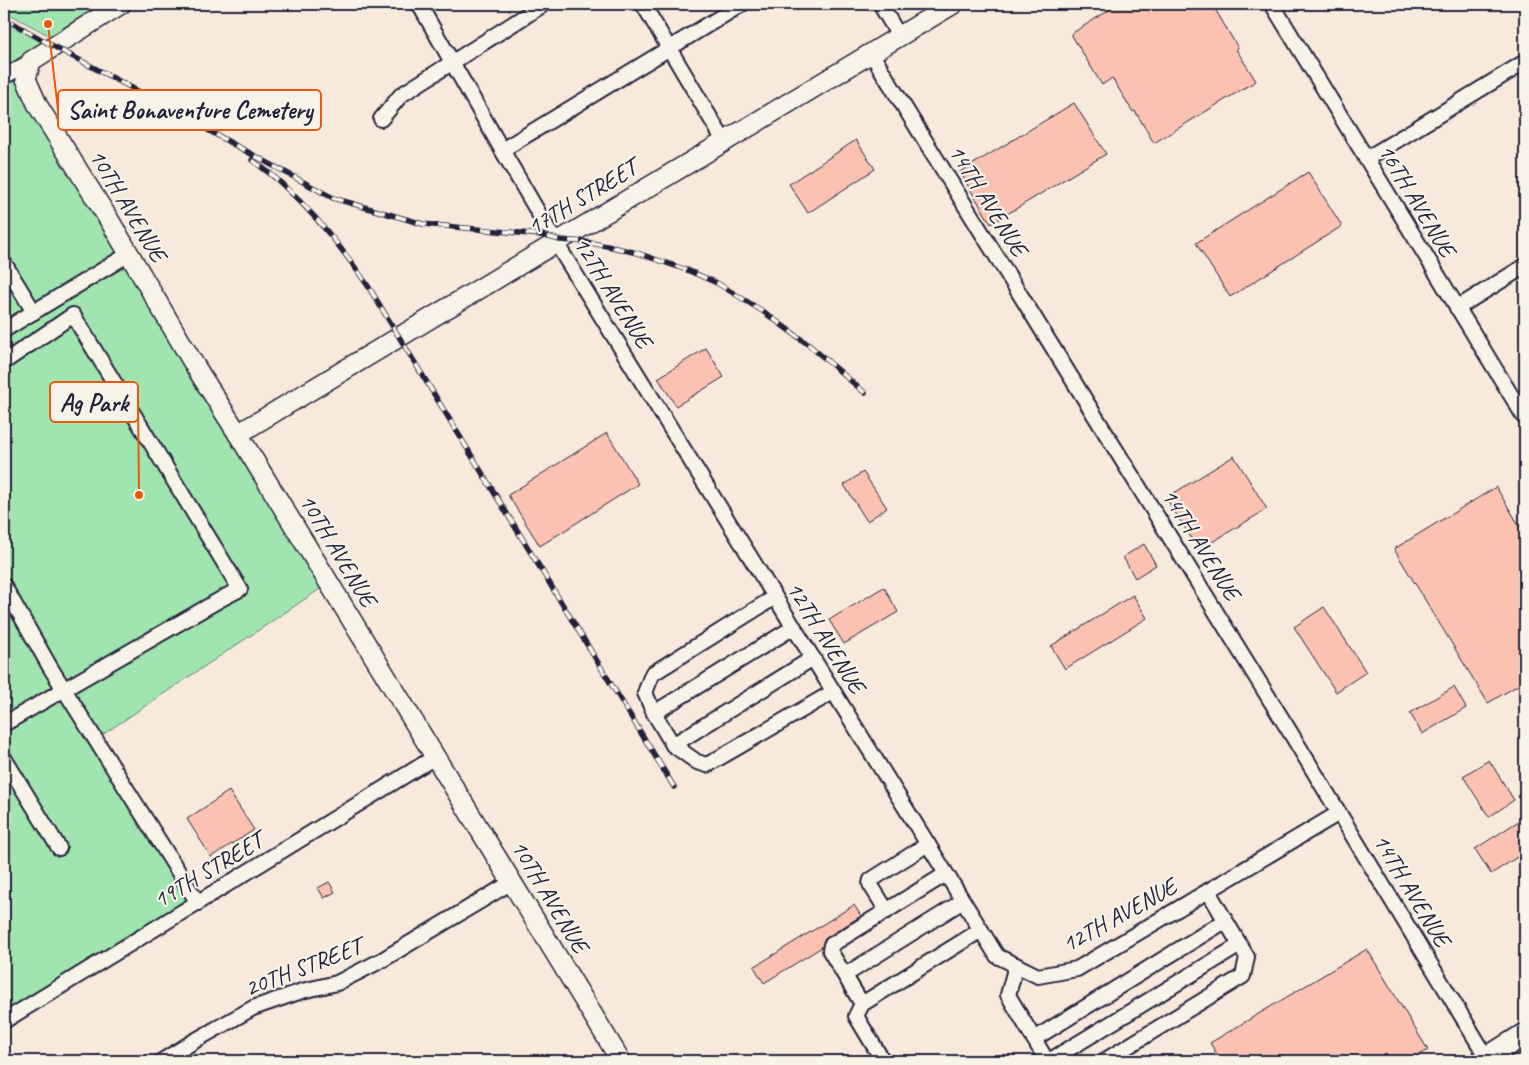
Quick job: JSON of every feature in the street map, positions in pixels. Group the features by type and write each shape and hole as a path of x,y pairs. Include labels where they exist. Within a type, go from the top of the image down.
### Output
{"highway":[{"path":"1486,1060 1525,1034"}],"main road":[{"path":"31,62 121,4"},
{"name":"17TH STREET","path":"238,434 953,4"},
{"name":"10TH AVENUE","path":"31,62 26,79 38,106 621,1061"}],"street":[{"name":"12TH AVENUE","path":"419,4 556,242 997,956 1038,976 1077,969 1339,813"},
{"path":"381,119 401,94 544,4"},
{"path":"643,4 724,141"},
{"path":"502,150 742,4"},
{"path":"880,4 899,36"},
{"name":"16TH AVENUE","path":"1276,5 1366,159 1525,418"},
{"name":"14TH AVENUE","path":"871,53 1339,813 1486,1060"},
{"path":"4,77 31,62"},
{"path":"1366,159 1525,62"},
{"path":"4,330 129,254"},
{"path":"4,263 34,312"},
{"path":"1457,308 1525,266"},
{"path":"4,362 73,316 240,589 4,724"},
{"path":"4,586 64,689 198,903"},
{"path":"775,597 652,674 645,693 654,714 673,745 697,762 707,765 833,692"},
{"path":"654,714 794,627"},
{"path":"673,745 813,658"},
{"name":"19TH STREET","path":"4,1021 435,757"},
{"path":"4,758 59,848"},
{"path":"887,911 870,884 871,880 928,844"},
{"path":"862,1004 830,951 831,945 946,874"},
{"name":"20TH STREET","path":"162,1061 253,1008 302,991 337,983 382,960 512,882"},
{"path":"1104,1061 1243,976 1247,956 1208,891"},
{"path":"845,975 963,901"},
{"path":"1034,1038 1225,921"},
{"path":"883,1061 856,1016 862,1004 981,930"},
{"path":"1016,966 1008,995 1048,1061 1240,945"}],"green space":[{"path":"4,4 101,4 50,36 4,11"},
{"path":"4,18 53,46 26,79 329,583 96,739 198,903 4,1021"}],"building":[{"path":"1119,4 1212,4 1256,81 1154,143 1112,78 1102,85 1071,34"},
{"path":"1074,103 1106,154 991,224 960,172"},
{"path":"856,140 875,169 808,213 789,184"},
{"path":"1308,172 1342,226 1230,297 1196,243"},
{"path":"706,348 724,377 676,406 658,378"},
{"path":"607,433 638,484 540,546 508,495"},
{"path":"1234,456 1267,509 1199,550 1166,498"},
{"path":"863,472 887,508 867,521 844,485"},
{"path":"1496,487 1525,535 1525,681 1488,703 1394,549"},
{"path":"1144,544 1156,565 1135,578 1123,557"},
{"path":"884,587 898,612 844,644 829,620"},
{"path":"1133,595 1147,618 1065,669 1051,646"},
{"path":"1324,607 1366,672 1336,692 1294,627"},
{"path":"1454,687 1466,708 1422,734 1410,713"},
{"path":"1489,760 1514,800 1489,817 1463,776"},
{"path":"229,791 254,830 211,857 187,819"},
{"path":"1525,817 1525,852 1491,874 1475,849"},
{"path":"329,882 335,892 324,898 318,888"},
{"path":"854,905 861,916 826,938 822,947 764,983 754,967"},
{"path":"1367,949 1428,1050 1410,1061 1221,1061 1210,1043"}],"railway":[{"path":"4,18 333,198 423,224 541,235 560,240 612,247 637,253 687,270 717,283 764,312 809,345 865,393"},
{"path":"252,160 276,178 307,208 339,246 368,286 674,787"}],"place":[{"name":"Saint Bonaventure Cemetery","path":"48,24"},
{"name":"Ag Park","path":"139,495"}]}
